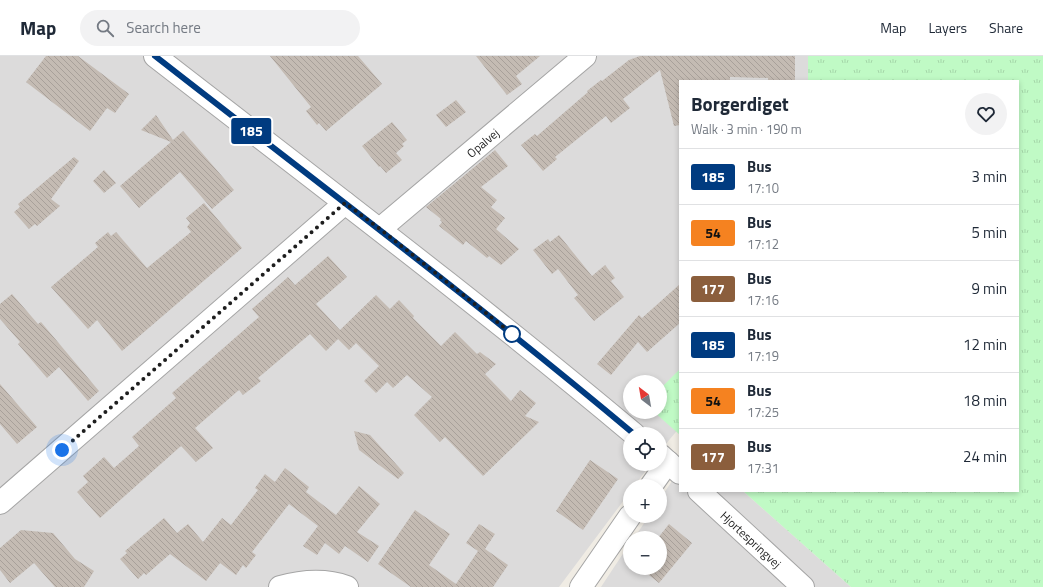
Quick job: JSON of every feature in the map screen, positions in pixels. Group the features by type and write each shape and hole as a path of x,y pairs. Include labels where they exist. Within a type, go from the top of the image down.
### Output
{"street":[{"path":"155,56 380,229 564,375 626,427"},
{"name":"Opalvej","path":"380,229 585,56"},
{"path":"0,503 345,203"},
{"path":"657,479 669,464"},
{"name":"Hjortespringvej","path":"700,492 802,587"},
{"path":"581,587 625,523"},
{"path":"280,587 297,582 321,582 347,587"}],"shaded area":[{"path":"0,56 809,56 808,80 679,80 679,428 667,443 667,427 623,427 623,471 646,471 639,479 623,479 623,501 559,587 0,587"},
{"path":"679,470 679,492 744,492 851,587 601,587 623,554 623,575 667,575 667,531 639,531 644,523 667,523 667,488"}],"green space":[{"path":"808,56 1043,56 1043,587 851,587 744,492 1019,492 1019,80 808,80"},
{"path":"679,370 679,434 662,419 667,419 667,382"}],"building":[{"path":"46,56 78,56 129,94 115,113 107,108 90,131 26,82"},
{"path":"270,56 358,56 382,84 326,131 319,123 317,125 306,111 311,107"},
{"path":"476,56 540,56 516,76 522,84 507,95"},
{"path":"640,56 795,56 795,80 768,80 768,78 730,77 730,80 679,80 679,125 674,126 660,70 623,99 630,108 611,123 606,116 555,157 557,159 543,171 521,145 535,134 537,136 588,92 587,91 629,60"},
{"path":"456,100 466,112 446,127 436,115"},
{"path":"156,115 173,140 183,131 234,190 212,209 180,172 139,208 120,186 171,142 141,130"},
{"path":"392,122 407,140 402,144 404,146 396,153 402,160 386,173 380,166 379,167 362,146"},
{"path":"495,150 508,166 481,187 497,200 491,207 505,218 496,229 519,249 501,265 489,256 487,258 466,241 463,245 439,226 442,222 440,220 441,219 426,207"},
{"path":"74,157 79,161 51,199 60,206 37,226 35,224 29,229 14,212 20,207 18,204"},
{"path":"104,170 116,183 104,193 93,181"},
{"path":"204,203 242,248 122,351 97,320 88,329 51,287 98,247 95,243 108,232 111,236 116,232 147,268 191,232 187,227 190,223 186,218"},
{"path":"559,235 592,276 605,265 615,278 611,281 624,297 594,321 574,298 578,295 558,269 552,274 533,250 548,239 550,242"},
{"path":"328,256 347,277 316,304 340,330 376,295 390,309 399,300 414,316 413,318 441,346 455,332 477,354 480,352 496,364 485,374 511,401 520,390 536,403 525,416 539,422 483,476 445,437 440,442 414,415 432,397 407,375 393,388 387,382 376,393 364,381 379,366 356,343 349,350 338,339 326,351 310,334 258,378 261,381 243,395 239,390 195,428 213,448 196,462 181,446 100,518 77,492 88,482 83,476 104,457 114,468 139,446 132,437 176,398 172,393 259,317 252,309 288,277 295,285"},
{"path":"679,285 679,324 647,352 638,342 611,375 597,364 639,315 642,318"},
{"path":"12,294 38,324 41,322 99,391 88,401 59,367 47,378 18,344 20,342 0,319 0,304"},
{"path":"0,384 37,427 17,444 0,424"},
{"path":"354,431 370,435 404,473 398,479 359,450"},
{"path":"590,460 618,479 583,530 556,511"},
{"path":"285,468 309,487 306,492 336,515 359,486 380,504 357,532 379,546 368,562 345,546 339,554 325,543 317,555 303,546 318,526 289,504 252,552 256,555 246,568 243,565 236,575 220,563 206,581 170,554 146,575 144,573 138,579 120,559 127,553 125,551 164,518 177,533 188,524 203,542 222,518 231,525 258,490 255,488 265,474 275,482"},
{"path":"415,510 450,534 429,565 456,584 478,551 466,543 479,524 495,534 485,549 508,565 493,587 411,587 378,564"},
{"path":"669,524 692,543 667,573 667,531 664,531"},
{"path":"21,530 53,533 75,559 94,571 84,587 55,587 34,563 10,583 0,570 0,548"},
{"path":"649,575 666,575 659,583"}],"bus line":[{"name":"185","path":"155,56 380,229 564,375 626,427"}],"route":[{"path":"62,450 345,203 515,336 512,334"}]}
